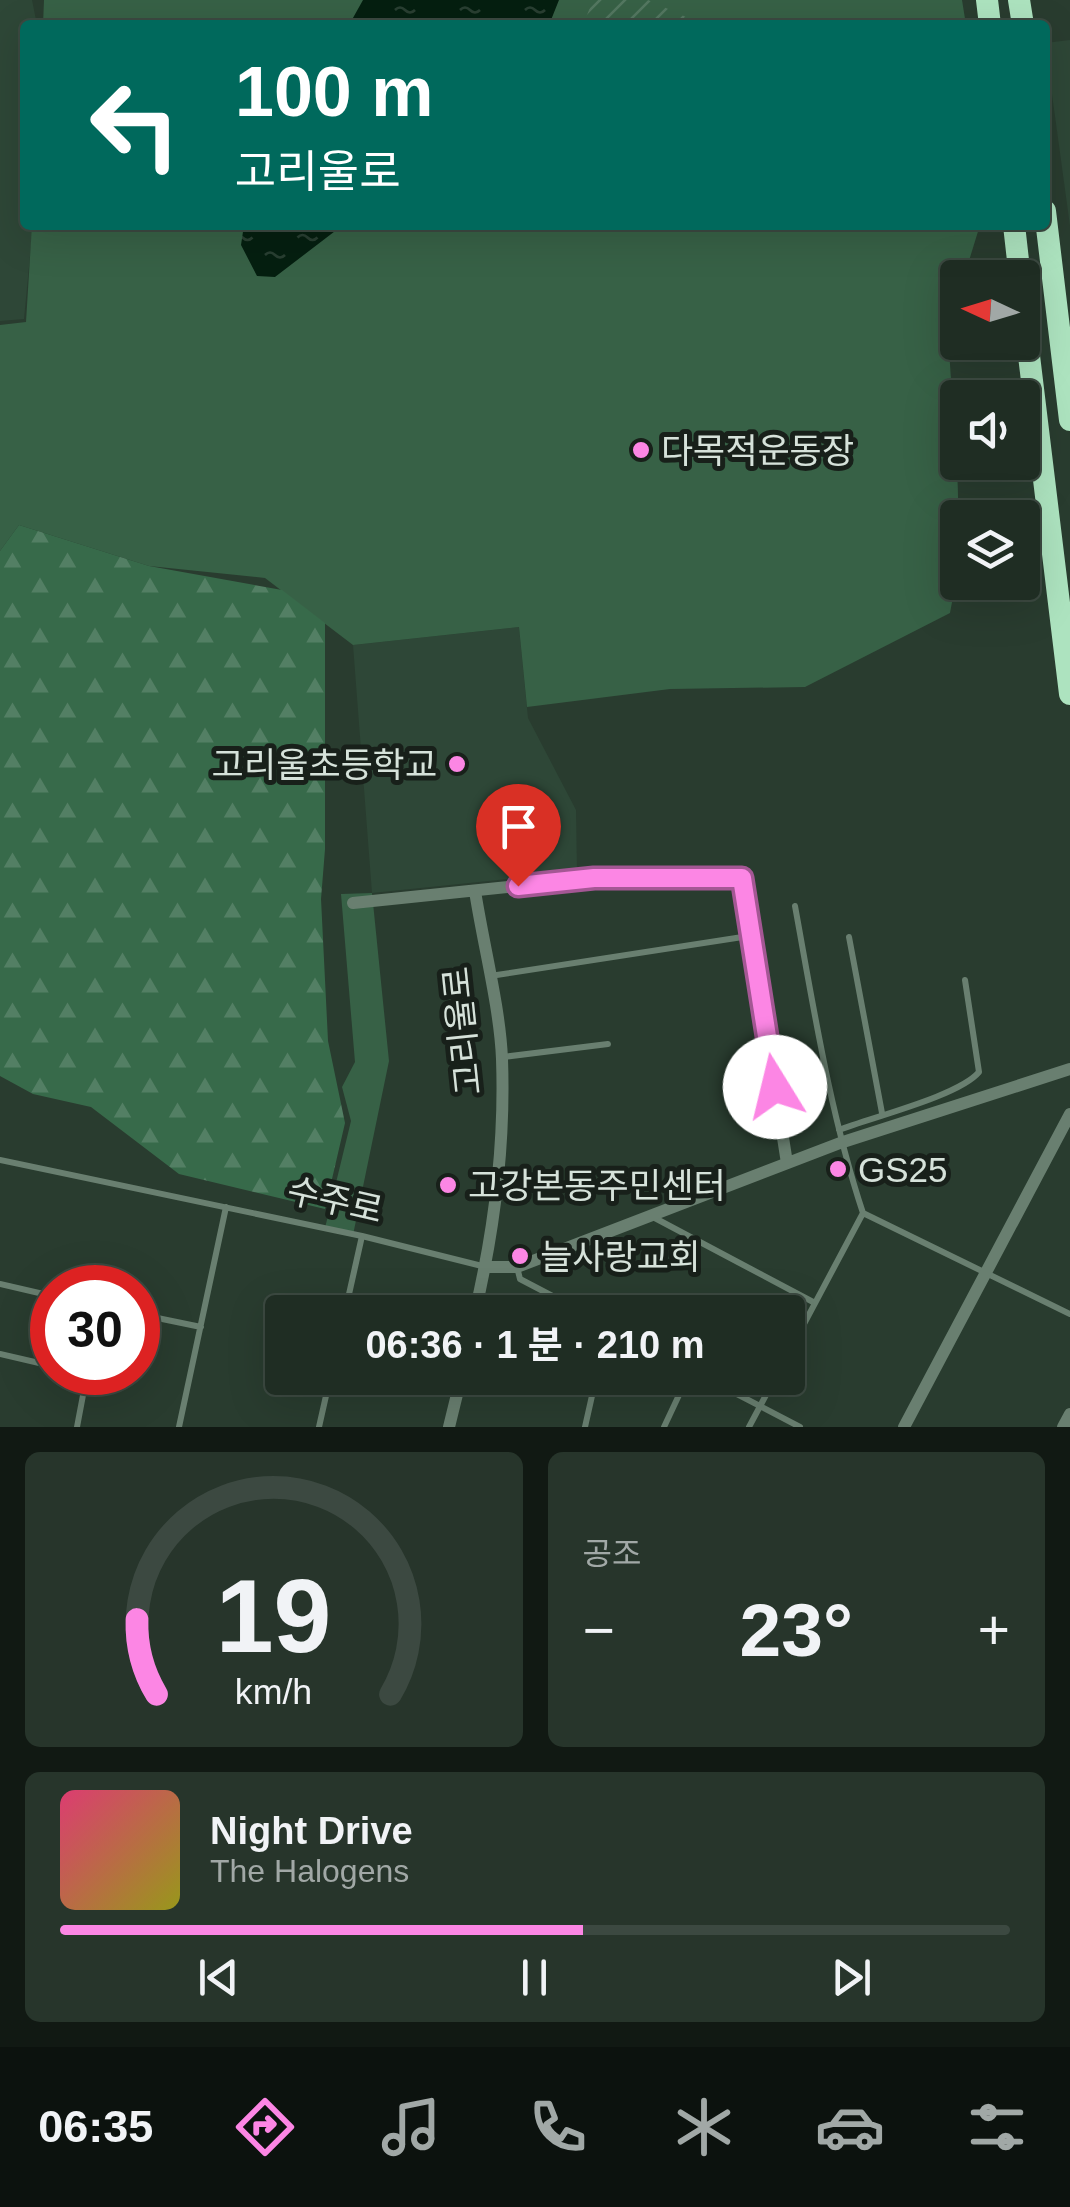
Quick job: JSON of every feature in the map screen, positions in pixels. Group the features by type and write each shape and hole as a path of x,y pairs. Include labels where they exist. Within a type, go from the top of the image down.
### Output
{"highway":[{"path":"1015,230 1018,260"},
{"path":"1047,230 1070,420"},
{"path":"1030,360 1070,694"}],"street":[{"path":"353,903 594,878 742,878 786,1163"},
{"name":"고리울로","path":"475,891 502,1057 500,1138 486,1267 479,1295"},
{"name":"수주로","path":"486,1267 517,1267 786,1163 840,1136 1070,1070"},
{"path":"904,1427 1070,1114"},
{"path":"450,1427 457,1395"},
{"path":"1063,1427 1070,1414"}],"lane":[{"path":"795,906 826,1082 864,1213 805,1322"},
{"path":"488,976 751,936"},
{"path":"849,937 882,1113"},
{"path":"840,1136 882,1113 935,1097 973,1079 978,1072 964,980"},
{"path":"502,1057 608,1044"},
{"name":"수주로","path":"0,1160 362,1236 486,1267"},
{"path":"179,1427 226,1207"},
{"path":"864,1213 1070,1314"},
{"path":"650,1216 815,1303"},
{"path":"349,1295 362,1236"},
{"path":"517,1267 520,1280 550,1295"},
{"path":"0,1284 30,1291"},
{"path":"160,1319 200,1327"},
{"path":"0,1354 30,1361"},
{"path":"77,1427 83,1395"},
{"path":"319,1427 326,1395"},
{"path":"584,1427 592,1395"},
{"path":"664,1427 679,1395"},
{"path":"739,1395 800,1427"},
{"path":"749,1427 766,1395"}],"shaded area":[{"path":"0,0 32,0 36,20 20,20 20,230 33,230 24,319 0,321"},
{"path":"44,0 962,0 965,20 43,20"},
{"path":"593,0 648,0 693,20 585,20"},
{"path":"1070,40 1070,226 1050,80 1050,42"},
{"path":"32,230 978,230 969,260 940,260 940,360 950,360 951,380 940,380 940,480 957,480 958,500 940,500 940,600 952,600 950,613 805,687 670,689 527,707 519,627 353,645 265,578 149,566 19,525 0,551 0,325 26,322"},
{"name":"고리울초등학교","path":"519,627 528,718 576,810 577,872 372,893 353,645"},
{"path":"372,893 389,1061 353,1235 325,1228 351,1121 342,1087 355,1062 341,894"}],"green space":[{"path":"19,525 149,566 282,590 325,623 325,849 321,899 328,1041 345,1123 325,1209 179,1174 91,1107 33,1094 0,1076 0,551"}],"water":[{"path":"363,0 559,0 551,20 352,20"},
{"path":"243,230 336,230 275,277 257,276 241,245"}],"place":[{"name":"다목적운동장","path":"641,450"},
{"name":"고리울초등학교","path":"457,764"},
{"name":"GS25","path":"838,1169"},
{"name":"고강본동주민센터","path":"448,1185"},
{"name":"늘사랑교회","path":"520,1256"}],"route":[{"path":"518,886 594,878 742,878 775,1087"}]}
